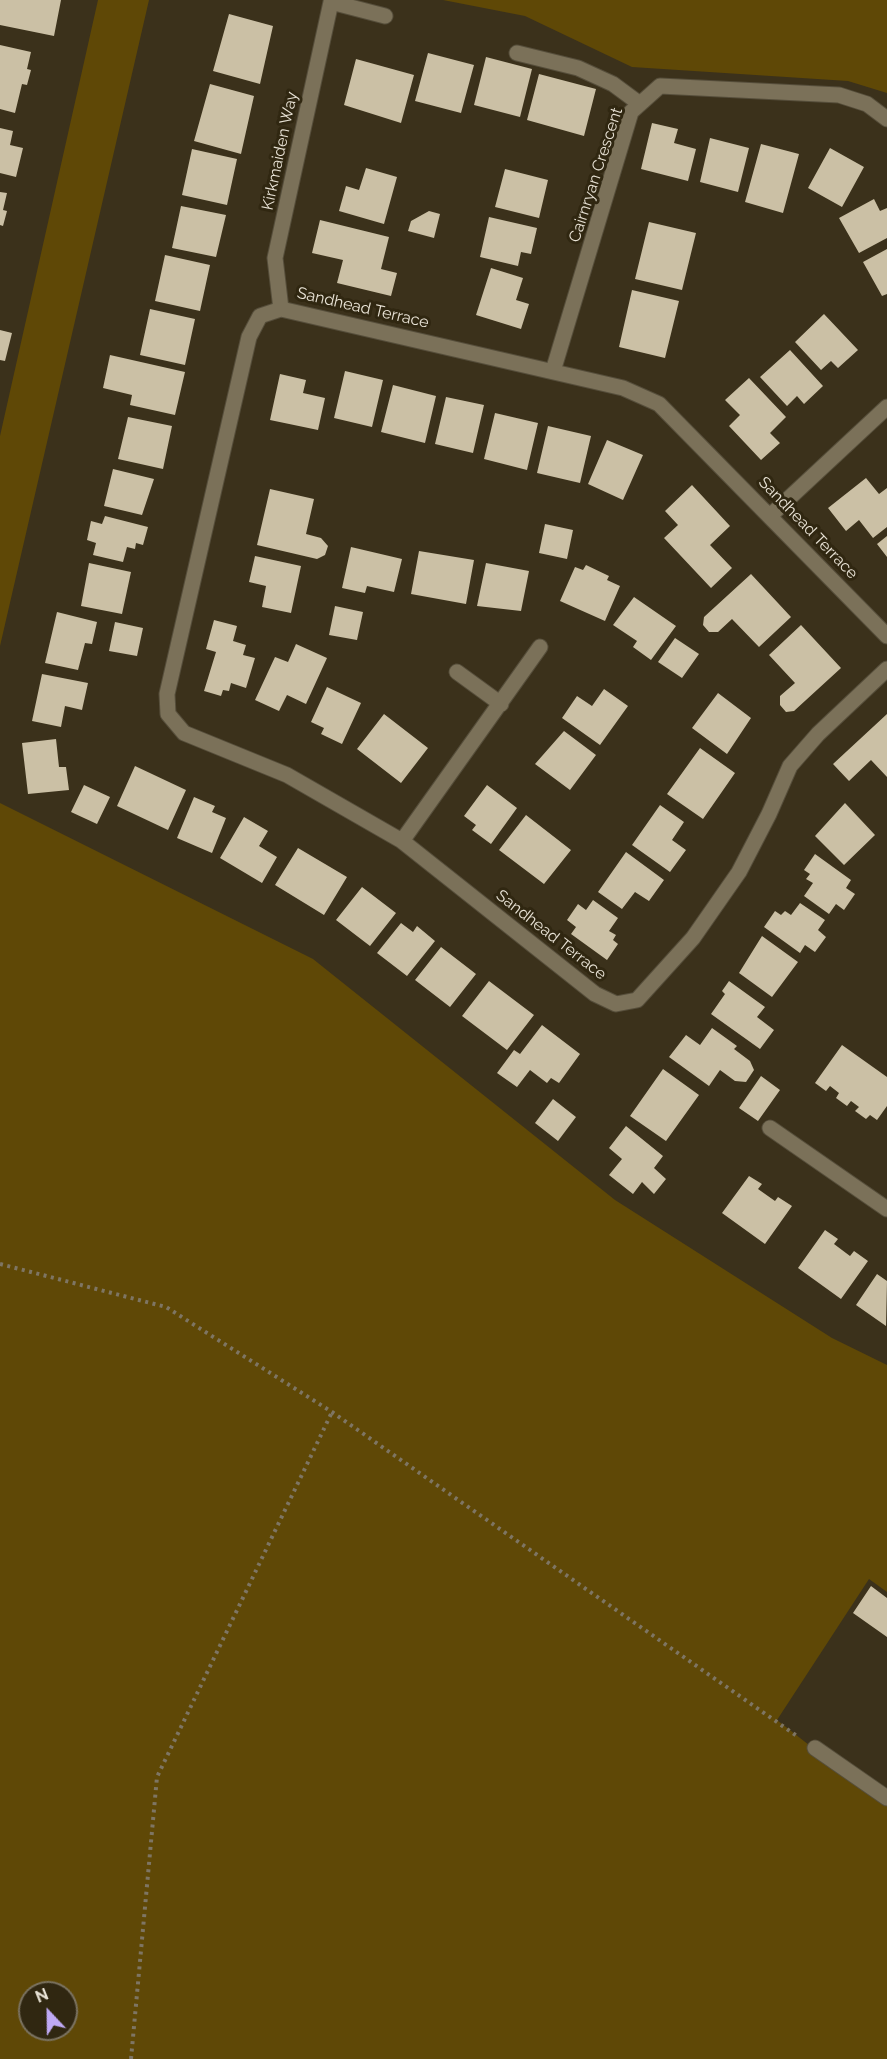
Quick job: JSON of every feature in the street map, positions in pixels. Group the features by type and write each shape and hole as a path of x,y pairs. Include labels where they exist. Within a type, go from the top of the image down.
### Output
{"street":[{"name":"Kirkmaiden Way","path":"281,309 275,258 327,1 385,16"},
{"path":"517,52 578,68 613,84 640,104"},
{"name":"Cairnryan Crescent","path":"553,371 631,112 660,86 839,95 867,104 887,119"},
{"name":"Sandhead Terrace","path":"887,636 771,515 659,404 623,388 281,309 260,316 249,337 167,694 168,714 184,733 286,775 402,841 595,994 616,1004 637,1000 693,938 739,872 769,814 790,766 818,734 887,669"},
{"path":"771,515 887,407"},
{"path":"402,841 540,647"},
{"path":"457,672 501,704"},
{"path":"770,1128 887,1209"},
{"path":"815,1748 887,1798"}],"path":[{"path":"0,1264 166,1307 332,1412 815,1748"},
{"path":"131,2059 157,1777 332,1412"}],"shaded area":[{"path":"98,0 149,0 0,646 0,436"},
{"path":"443,0 887,0 887,93 848,81 632,67 525,16"},
{"path":"0,803 313,959 615,1200 832,1338 887,1365 887,1592 869,1579 777,1720 887,1806 887,2059 0,2059"}],"building":[{"path":"0,0 61,0 54,36 0,25"},
{"path":"229,14 273,26 260,84 213,71"},
{"path":"0,45 31,52 27,69 31,70 27,85 22,84 15,113 0,109"},
{"path":"428,53 474,65 461,113 415,101"},
{"path":"486,57 532,69 520,117 474,105"},
{"path":"356,59 414,75 401,123 344,105"},
{"path":"539,74 596,89 584,136 527,120"},
{"path":"210,84 254,96 241,154 194,141"},
{"path":"652,123 678,129 674,143 696,149 688,181 641,169"},
{"path":"0,128 13,131 10,145 23,148 16,177 0,173"},
{"path":"710,138 749,148 738,192 700,182"},
{"path":"761,144 799,154 783,213 745,202"},
{"path":"830,148 864,167 842,207 808,188"},
{"path":"192,149 237,159 227,205 182,195"},
{"path":"366,168 397,177 384,224 339,211 346,186 359,190"},
{"path":"505,169 548,180 539,218 495,207"},
{"path":"0,192 7,193 3,210 7,211 3,226 0,225"},
{"path":"874,199 880,211 887,208 887,238 859,253 839,218"},
{"path":"181,206 226,215 216,257 172,248"},
{"path":"429,211 440,214 434,238 408,231 411,221"},
{"path":"489,217 537,228 531,254 521,252 518,266 480,257"},
{"path":"320,220 389,237 381,269 397,273 391,296 337,283 343,260 312,253"},
{"path":"649,222 696,233 682,290 635,279"},
{"path":"887,249 887,294 882,296 863,262"},
{"path":"165,255 210,265 200,311 155,301"},
{"path":"491,268 523,278 516,300 529,304 521,329 476,315"},
{"path":"632,290 679,301 665,358 619,347"},
{"path":"150,309 195,319 185,365 140,355"},
{"path":"824,314 858,350 838,368 831,361 821,370 795,342"},
{"path":"0,330 12,333 5,361 0,360"},
{"path":"790,350 823,386 804,404 797,396 787,406 760,377"},
{"path":"110,355 185,372 175,415 130,405 132,395 103,388"},
{"path":"345,371 383,380 372,427 334,418"},
{"path":"280,374 306,380 303,393 325,398 318,430 270,420"},
{"path":"749,378 786,417 770,433 780,443 761,460 729,426 740,415 725,400"},
{"path":"393,385 436,396 425,443 381,432"},
{"path":"446,397 484,405 473,453 435,444"},
{"path":"495,413 538,423 527,470 484,459"},
{"path":"128,417 172,426 163,469 118,459"},
{"path":"548,426 591,436 580,483 537,473"},
{"path":"607,440 643,455 623,500 588,484"},
{"path":"113,469 154,479 142,515 104,506"},
{"path":"866,478 879,494 887,488 887,527 873,538 859,520 846,531 828,508"},
{"path":"692,485 730,526 710,545 732,568 711,588 664,538 678,525 665,511"},
{"path":"270,489 314,499 306,534 321,538 328,546 325,555 317,559 257,545"},
{"path":"105,516 148,527 143,545 136,543 135,549 127,547 123,562 93,555 96,543 87,540 91,521 102,524"},
{"path":"545,524 573,530 567,559 539,553"},
{"path":"887,536 887,557 877,544"},
{"path":"351,547 402,559 394,592 367,586 365,593 342,588"},
{"path":"419,551 474,560 466,604 411,594"},
{"path":"255,556 301,566 291,613 262,607 266,586 249,582"},
{"path":"89,563 131,572 122,614 81,606"},
{"path":"486,563 529,571 521,611 477,606"},
{"path":"586,565 609,576 607,580 620,586 605,621 560,601 575,567 583,570"},
{"path":"751,574 791,617 759,647 732,619 718,632 709,632 703,625 704,617"},
{"path":"634,597 676,626 651,660 633,647 637,641 613,625"},
{"path":"335,606 363,612 357,640 329,635"},
{"path":"57,612 97,622 92,644 85,643 78,670 45,663"},
{"path":"214,620 237,626 233,641 246,645 243,655 255,658 246,688 231,683 229,691 223,690 221,696 204,691 216,652 206,649"},
{"path":"115,622 143,628 137,656 109,651"},
{"path":"801,625 841,668 794,711 786,712 780,705 780,696 795,683 769,655"},
{"path":"675,638 699,654 682,678 658,662"},
{"path":"296,644 327,658 306,704 287,695 279,711 255,700 275,657 288,662"},
{"path":"42,674 88,683 82,710 65,706 61,727 32,721"},
{"path":"327,687 361,703 342,744 321,734 324,728 311,722"},
{"path":"604,689 628,706 600,745 562,718 577,696 592,706"},
{"path":"718,693 751,718 727,754 692,728"},
{"path":"384,714 428,748 401,783 357,749"},
{"path":"887,714 887,777 871,760 849,781 833,764"},
{"path":"564,731 596,755 570,790 535,764"},
{"path":"56,739 59,767 66,767 69,790 28,794 22,743"},
{"path":"700,748 735,773 703,819 667,794"},
{"path":"135,766 186,790 168,830 117,806"},
{"path":"84,785 110,797 97,824 71,812"},
{"path":"487,785 517,808 491,844 472,830 476,825 464,816"},
{"path":"194,797 215,806 212,812 226,818 212,853 177,838"},
{"path":"845,803 875,835 844,865 815,836"},
{"path":"660,805 684,822 672,840 686,850 670,872 632,845"},
{"path":"526,815 571,850 544,884 499,850"},
{"path":"244,817 268,831 259,846 277,857 262,883 220,858"},
{"path":"298,848 347,877 324,915 275,885"},
{"path":"626,852 664,880 649,901 635,892 622,909 598,892"},
{"path":"815,854 851,880 846,888 855,894 844,910 836,904 829,914 804,896 813,883 806,879 810,874 804,870"},
{"path":"362,887 396,913 370,946 336,920"},
{"path":"593,900 618,918 609,931 616,935 613,940 618,944 607,960 571,934 576,927 567,920 578,904 586,910"},
{"path":"800,903 825,920 818,930 826,937 815,952 805,945 800,953 764,927 775,911 781,915 785,911 791,915"},
{"path":"401,923 413,932 417,926 435,941 407,976 377,953"},
{"path":"762,936 798,962 772,997 739,973"},
{"path":"441,947 476,974 450,1007 415,980"},
{"path":"489,981 534,1015 507,1050 462,1016"},
{"path":"729,981 765,1007 757,1017 774,1030 760,1049 711,1014 725,994 722,991"},
{"path":"542,1025 580,1054 559,1083 551,1078 547,1083 530,1070 517,1087 497,1073 514,1050 520,1054"},
{"path":"712,1028 737,1046 734,1049 750,1061 754,1070 746,1082 735,1081 720,1070 709,1086 669,1057 686,1035 700,1045"},
{"path":"842,1045 887,1077 887,1106 877,1120 870,1115 866,1119 855,1111 859,1107 851,1101 847,1106 836,1098 839,1093 830,1086 826,1091 815,1083"},
{"path":"663,1069 699,1095 666,1141 630,1116"},
{"path":"761,1076 780,1090 758,1121 739,1108"},
{"path":"553,1099 576,1117 558,1141 535,1123"},
{"path":"626,1126 663,1156 654,1168 666,1179 654,1194 642,1182 633,1194 609,1175 622,1159 609,1148"},
{"path":"749,1176 762,1184 758,1189 775,1201 778,1197 792,1206 765,1244 722,1213"},
{"path":"825,1230 838,1239 834,1244 850,1256 854,1251 868,1261 841,1299 798,1268"},
{"path":"877,1274 887,1281 886,1326 856,1305"},
{"path":"871,1586 887,1598 887,1637 853,1613"}]}
